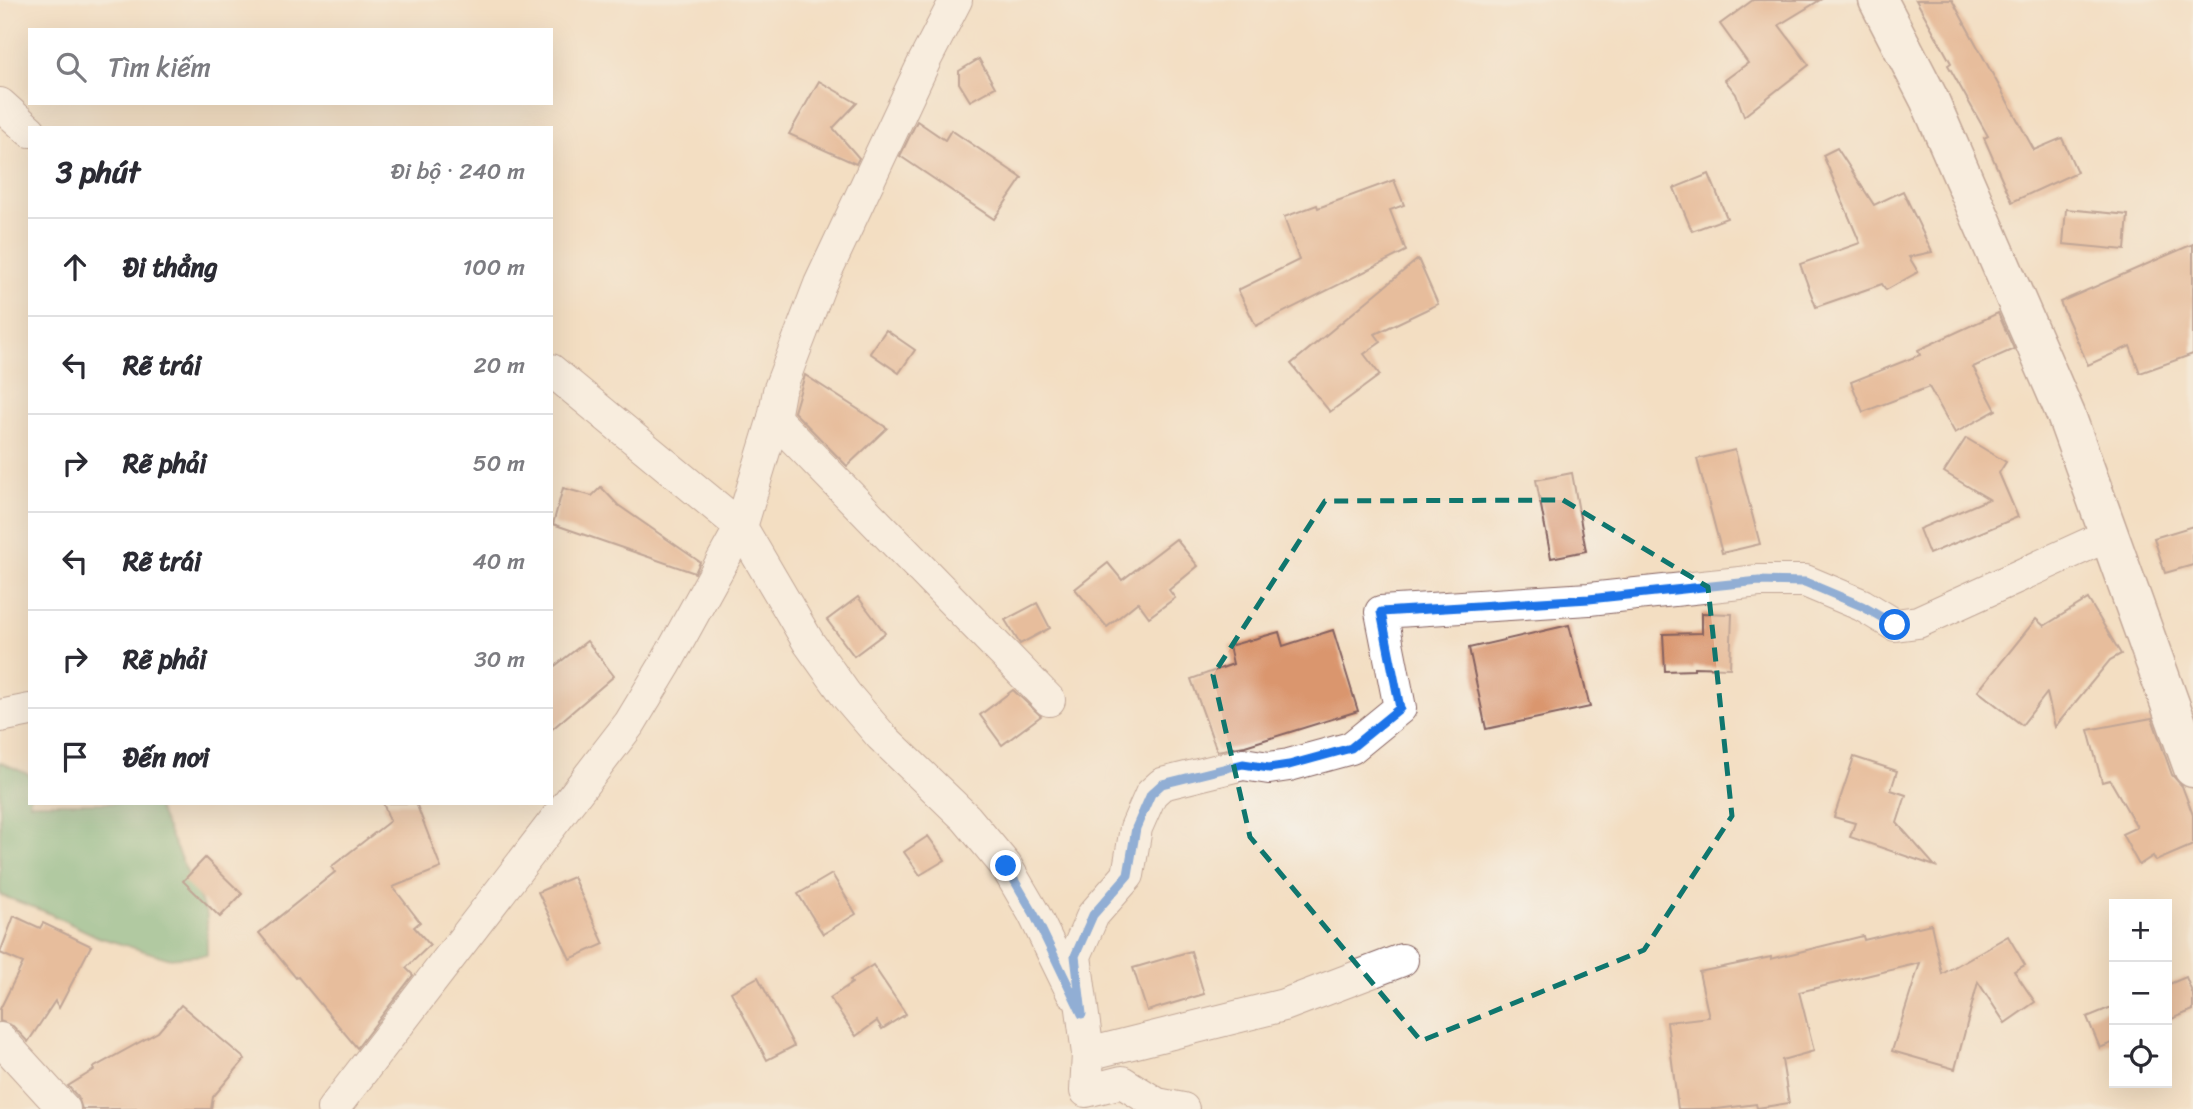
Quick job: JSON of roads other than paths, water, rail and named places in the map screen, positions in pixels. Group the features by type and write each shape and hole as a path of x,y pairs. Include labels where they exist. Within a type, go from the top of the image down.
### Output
{"street":[{"path":"333,1109 630,723 665,665 741,527 774,418 779,391 820,284 956,0"},
{"path":"1878,0 1940,125 2066,415 2193,768"},
{"path":"0,104 28,129"},
{"path":"553,372 741,527 809,643 846,695 881,736 966,818 1006,866 1034,914 1082,1014"},
{"path":"774,418 1049,699"},
{"path":"1183,1109 1157,1104 1122,1082 1086,1100 1088,1054 1075,956 1093,915 1128,875 1136,828 1151,794 1162,784 1243,764 1279,767 1351,748 1400,708 1381,612 1589,599 1759,581 1805,582 1862,606 1895,625 1918,622 2111,534"},
{"path":"0,716 28,710"},
{"path":"1088,1054 1283,1005 1402,960"},
{"path":"0,1039 64,1109"}]}
